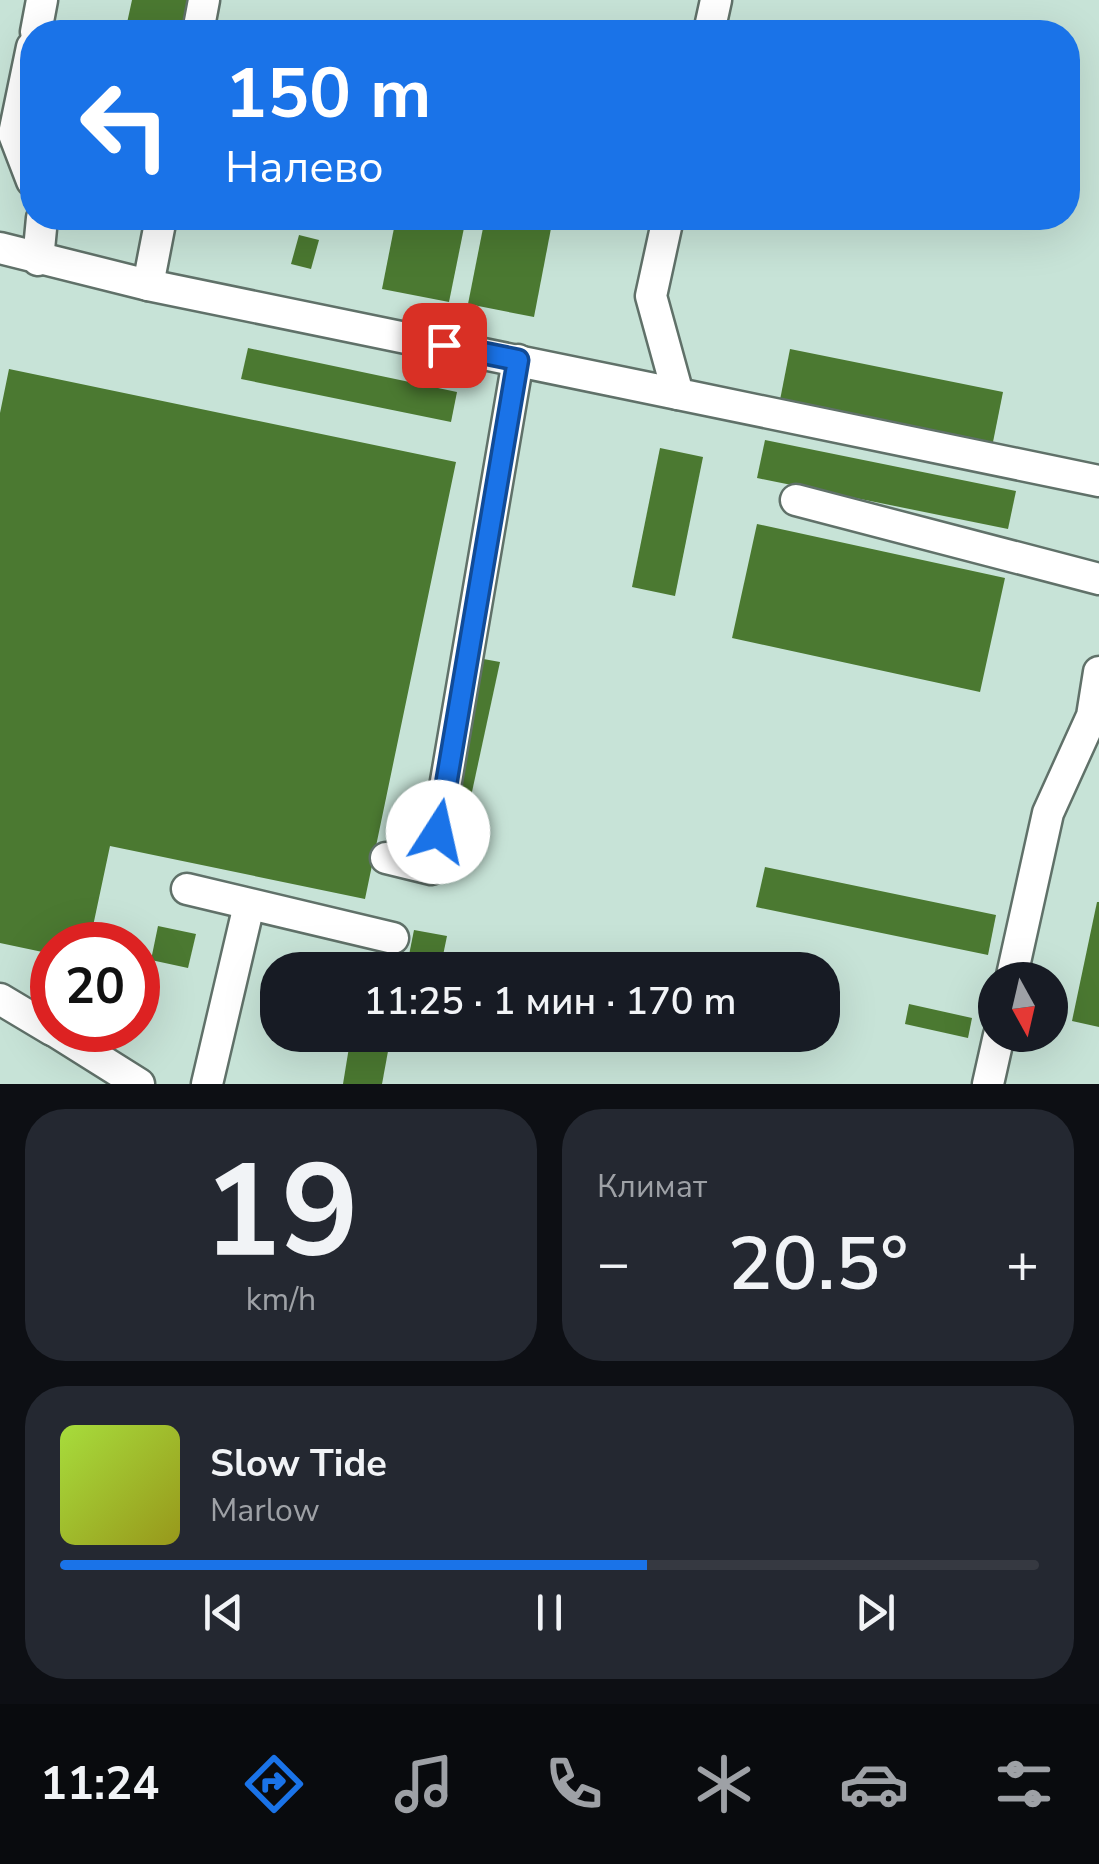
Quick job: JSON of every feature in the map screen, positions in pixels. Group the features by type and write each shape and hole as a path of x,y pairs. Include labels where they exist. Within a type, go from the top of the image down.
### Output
{"lane":[{"path":"20,105 14,134 20,150"},
{"path":"38,260 41,230"},
{"path":"148,285 159,230"},
{"path":"665,230 651,296 678,394"},
{"path":"0,248 148,285 1099,482"},
{"path":"386,858 432,869 518,360"},
{"path":"796,500 1099,578"},
{"path":"1015,962 1048,812 1095,717 1099,672"},
{"path":"187,889 393,938"},
{"path":"207,1084 249,904"},
{"path":"0,999 30,1017"},
{"path":"88,1052 140,1084"},
{"path":"988,1084 995,1052"}],"shaded area":[{"path":"0,0 1099,0 1099,1084 0,1084"}],"building":[{"path":"132,0 196,0 192,20 128,20"},
{"path":"394,230 464,230 449,302 382,289"},
{"path":"483,230 551,230 534,317 468,304"},
{"path":"299,235 319,240 311,269 291,264"},
{"path":"248,348 457,392 451,422 241,379"},
{"path":"790,349 1003,392 992,447 779,405"},
{"path":"9,369 456,462 365,899 110,846 94,922 30,922 30,949 0,943 0,413"},
{"path":"765,440 1016,491 1008,529 757,478"},
{"path":"660,448 703,457 675,596 632,587"},
{"path":"757,524 1005,578 980,692 732,638"},
{"path":"478,658 500,662 467,815 446,810"},
{"path":"765,867 996,915 988,955 756,907"},
{"path":"1099,902 1099,1027 1072,1021"},
{"path":"160,926 196,934 188,968 160,962"},
{"path":"414,930 447,936 444,952 410,952"},
{"path":"909,1004 972,1018 968,1038 905,1024"},
{"path":"348,1052 388,1052 382,1084 343,1084"}],"route":[{"path":"438,832 518,360 444,345"}]}
